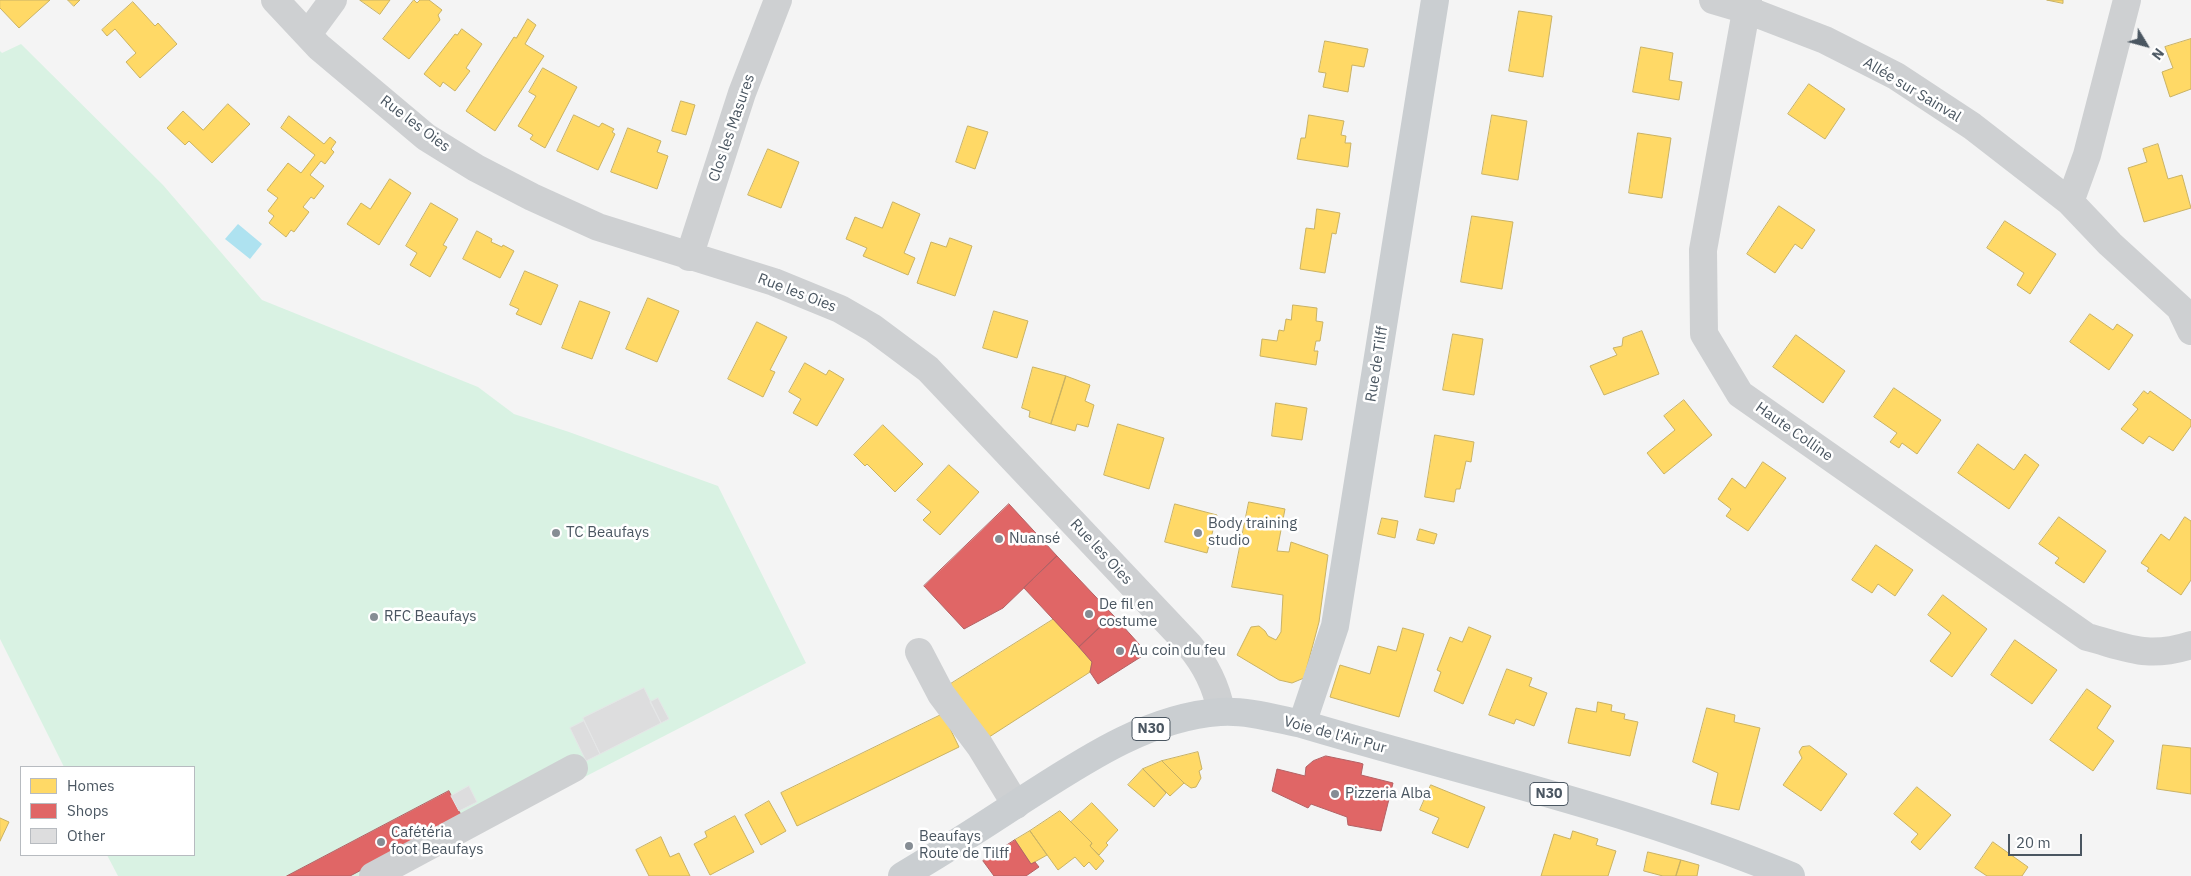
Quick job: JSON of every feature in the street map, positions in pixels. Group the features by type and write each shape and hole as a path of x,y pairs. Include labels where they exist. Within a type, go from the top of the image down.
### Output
{"main road":[{"name":"Rue de Tilff","path":"1302,724 1335,626 1435,0"},
{"name":"Voie de l'Air Pur","path":"910,874 1101,752 1145,731 1177,720 1221,712 1262,716 1302,724 1615,813 1735,852 1791,876"}],"street":[{"name":"Rue les Oies","path":"275,0 319,47 426,137 476,168 532,197 598,227 774,282 840,309 873,328 928,369 1189,644 1211,677 1217,691 1221,712"},
{"path":"308,34 333,0"},
{"name":"Clos les Masures","path":"689,257 742,93 778,0"},
{"name":"Allée sur Sainval","path":"1713,0 1748,5 1825,40 1896,76 1972,126 2070,202 2110,244 2187,312"},
{"path":"2070,202 2088,155 2127,0"},
{"name":"Haute Colline","path":"1748,5 1703,250 1704,334 1740,394 2087,637 2144,653 2170,652 2191,645"},
{"path":"919,652 941,694 980,746 1016,805"},
{"path":"373,876 574,768"}],"green space":[{"path":"21,44 163,185 262,300 478,387 514,414 718,486 806,663 392,876 118,876 108,856 195,856 195,766 64,766 0,639 0,51 2,53"}],"water":[{"path":"238,224 262,244 250,259 225,239"}],"building: Homes":[{"path":"0,0 50,0 19,28 0,8"},
{"path":"68,0 80,0 74,6"},
{"path":"360,0 390,0 380,14"},
{"path":"414,0 417,3 420,0 429,0 442,10 438,15 440,20 409,59 383,39"},
{"path":"2047,0 2063,0 2063,3"},
{"path":"133,2 155,26 158,23 177,44 140,78 126,62 136,53 115,29 107,36 102,30"},
{"path":"1519,11 1552,16 1543,77 1509,71"},
{"path":"528,19 536,25 525,44 544,56 495,131 466,111 514,37 516,38"},
{"path":"462,29 482,44 466,68 470,71 455,91 443,82 440,87 424,74 455,34 457,35"},
{"path":"2191,39 2191,89 2170,97 2162,72 2173,68 2165,47"},
{"path":"1325,41 1368,49 1364,67 1352,65 1348,92 1323,87 1326,73 1319,72"},
{"path":"1641,47 1673,53 1669,80 1682,82 1679,100 1633,92"},
{"path":"543,68 577,87 545,148 530,139 533,135 518,126 536,96 529,92"},
{"path":"1809,84 1845,109 1825,139 1788,114"},
{"path":"681,101 695,105 686,135 672,131"},
{"path":"228,104 250,124 212,163 189,141 185,145 167,128 183,111 203,130"},
{"path":"574,115 599,127 602,123 614,129 612,132 615,134 598,170 557,151"},
{"path":"1309,115 1344,121 1341,135 1346,136 1345,143 1351,143 1348,167 1297,159 1301,138 1305,138"},
{"path":"1492,115 1527,121 1518,180 1482,174"},
{"path":"289,116 324,144 330,137 336,142 331,149 334,152 325,164 321,161 310,175 324,186 314,199 311,197 303,207 309,212 294,232 291,230 286,237 269,223 274,216 268,211 278,198 267,190 288,163 301,173 315,155 281,128"},
{"path":"968,126 988,132 975,169 956,162"},
{"path":"628,128 661,141 657,152 668,156 657,189 611,172"},
{"path":"1638,133 1671,138 1662,198 1629,193"},
{"path":"2158,144 2168,179 2182,175 2191,208 2144,222 2128,168 2147,162 2143,149"},
{"path":"768,149 799,162 781,208 748,195"},
{"path":"390,179 411,193 379,245 347,224 361,203 370,209"},
{"path":"893,202 920,214 904,253 915,258 908,275 863,256 867,248 846,239 855,217 882,228"},
{"path":"431,203 458,219 443,245 447,247 430,277 410,265 417,253 406,246"},
{"path":"1779,206 1815,230 1802,249 1795,244 1775,273 1747,254"},
{"path":"1317,209 1340,213 1336,234 1332,233 1325,273 1300,269 1306,228 1314,229"},
{"path":"1472,216 1513,222 1502,289 1461,282"},
{"path":"2005,221 2056,254 2030,294 2017,285 2024,273 1987,248"},
{"path":"477,231 492,239 491,242 502,247 503,245 514,251 500,278 463,259"},
{"path":"950,238 972,246 955,296 917,283 931,242 946,247"},
{"path":"525,271 558,285 541,325 516,314 519,309 510,305"},
{"path":"648,298 679,311 657,362 626,349"},
{"path":"580,301 610,312 592,359 562,348"},
{"path":"1293,305 1317,308 1316,321 1323,322 1320,341 1316,341 1314,351 1318,351 1316,365 1260,356 1262,339 1277,341 1279,330 1284,331 1286,319 1291,320"},
{"path":"994,311 1028,321 1017,358 983,348"},
{"path":"2090,314 2113,330 2117,324 2133,335 2109,370 2070,342"},
{"path":"757,322 787,337 770,370 775,372 763,397 728,379"},
{"path":"1642,331 1659,374 1604,395 1590,366 1617,355 1613,348 1622,346 1623,338"},
{"path":"1453,334 1483,339 1474,395 1443,390"},
{"path":"1796,335 1845,371 1823,403 1773,367"},
{"path":"805,363 826,375 829,370 844,379 817,426 793,413 801,399 789,392"},
{"path":"1033,367 1066,376 1051,424 1029,417 1030,411 1022,408"},
{"path":"1066,376 1090,385 1085,401 1094,405 1088,427 1077,424 1075,431 1051,424"},
{"path":"1894,388 1941,420 1917,454 1902,443 1899,448 1890,442 1897,433 1874,417"},
{"path":"2144,391 2148,394 2150,391 2191,420 2191,426 2173,451 2149,436 2143,444 2121,429 2138,409 2133,405"},
{"path":"1684,400 1712,435 1664,474 1647,453 1675,430 1664,416"},
{"path":"1276,403 1307,408 1302,440 1272,436"},
{"path":"1118,424 1164,438 1149,489 1104,475"},
{"path":"883,425 923,464 895,492 867,464 865,466 854,455"},
{"path":"1435,435 1474,442 1471,462 1466,461 1460,489 1456,489 1454,502 1425,497"},
{"path":"1978,444 2014,470 2025,454 2039,465 2009,509 1958,473"},
{"path":"1763,462 1786,478 1748,531 1726,516 1731,509 1718,499 1732,478 1745,488"},
{"path":"949,465 979,492 940,535 923,520 931,512 917,500"},
{"path":"1249,502 1285,509 1277,551 1289,552 1291,542 1328,555 1319,622 1304,678 1292,683 1279,680 1237,655 1251,627 1259,626 1268,636 1276,640 1281,632 1283,595 1232,587"},
{"path":"1175,504 1217,515 1207,553 1165,542"},
{"path":"2059,517 2106,551 2084,583 2055,563 2059,558 2039,544"},
{"path":"2185,517 2191,521 2191,580 2181,595 2147,571 2149,568 2141,563 2161,534 2169,540"},
{"path":"1382,518 1398,521 1395,538 1378,534"},
{"path":"1420,529 1437,534 1434,544 1417,540"},
{"path":"1876,545 1913,570 1895,596 1878,584 1872,593 1852,580"},
{"path":"1943,595 1987,629 1952,677 1930,661 1951,633 1928,615"},
{"path":"1054,619 1092,662 1090,672 986,739 949,685"},
{"path":"1469,627 1491,636 1463,704 1434,691 1441,672 1437,670 1450,637 1462,642"},
{"path":"1403,628 1424,634 1399,717 1330,697 1340,665 1370,674 1378,646 1396,651"},
{"path":"2015,640 2057,670 2032,704 1991,675"},
{"path":"1507,669 1532,678 1529,686 1547,693 1534,726 1516,719 1514,724 1489,715"},
{"path":"2087,689 2111,706 2097,728 2114,741 2093,771 2050,740"},
{"path":"1598,702 1612,705 1611,711 1625,714 1624,719 1638,722 1630,756 1568,743 1576,708 1596,712"},
{"path":"1707,708 1735,715 1734,722 1760,728 1739,810 1711,804 1718,773 1693,762"},
{"path":"943,714 959,747 797,826 781,793"},
{"path":"2163,745 2191,748 2191,794 2157,789"},
{"path":"1810,746 1847,774 1821,811 1783,785 1802,758 1799,752 1802,747"},
{"path":"1198,752 1202,769 1199,771 1201,778 1196,787 1191,788 1184,783 1162,761"},
{"path":"1162,761 1184,783 1170,796 1143,769"},
{"path":"1143,769 1166,793 1154,807 1128,785"},
{"path":"1431,785 1485,807 1468,848 1432,833 1439,818 1420,810"},
{"path":"1917,787 1951,815 1920,850 1911,842 1918,834 1894,814"},
{"path":"769,801 786,831 761,845 745,815"},
{"path":"1092,803 1118,830 1106,843 1108,845 1099,855 1090,846 1092,843 1071,822"},
{"path":"1060,811 1092,843 1090,846 1104,861 1096,870 1089,862 1084,867 1075,857 1058,870 1030,831"},
{"path":"735,816 754,852 710,875 694,844 707,837 705,832"},
{"path":"0,818 9,822 0,841"},
{"path":"1030,831 1047,855 1031,864 1015,840"},
{"path":"1573,831 1598,839 1596,845 1616,851 1608,876 1541,876 1554,834 1570,839"},
{"path":"661,837 670,857 679,853 690,876 649,876 636,850"},
{"path":"1993,842 2028,867 2022,876 1987,876 1975,868"},
{"path":"1648,852 1681,860 1676,876 1663,876 1644,871"},
{"path":"1681,860 1699,865 1697,876 1676,876"}],"building: Shops":[{"path":"1009,504 1057,556 1003,608 964,629 924,586"},
{"path":"1057,556 1113,615 1079,647 1024,588"},
{"path":"1113,615 1147,653 1098,684 1090,672 1092,662 1079,647"},
{"path":"1326,756 1363,764 1361,775 1393,783 1381,831 1348,825 1347,817 1311,804 1308,808 1272,791 1277,769 1305,776 1306,767 1313,761"},
{"path":"449,791 462,817 350,876 287,876"},
{"path":"1015,840 1031,864 1035,862 1039,867 1026,876 994,876 983,861"}],"building: Other":[{"path":"644,688 661,723 600,754 583,718"},
{"path":"658,698 669,719 661,723 650,702"},
{"path":"584,721 600,754 586,761 570,728"},
{"path":"469,786 477,802 459,811 451,796"}],"place":[{"name":"TC Beaufays","path":"556,533"},
{"name":"Body training studio","path":"1198,533"},
{"name":"Nuansé","path":"999,539"},
{"name":"De fil en costume","path":"1089,614"},
{"name":"RFC Beaufays","path":"374,617"},
{"name":"Au coin du feu","path":"1120,651"},
{"name":"Pizzeria Alba","path":"1335,794"},
{"name":"Cafétéria foot Beaufays","path":"381,842"},
{"name":"Beaufays Route de Tilff","path":"909,846"}]}
